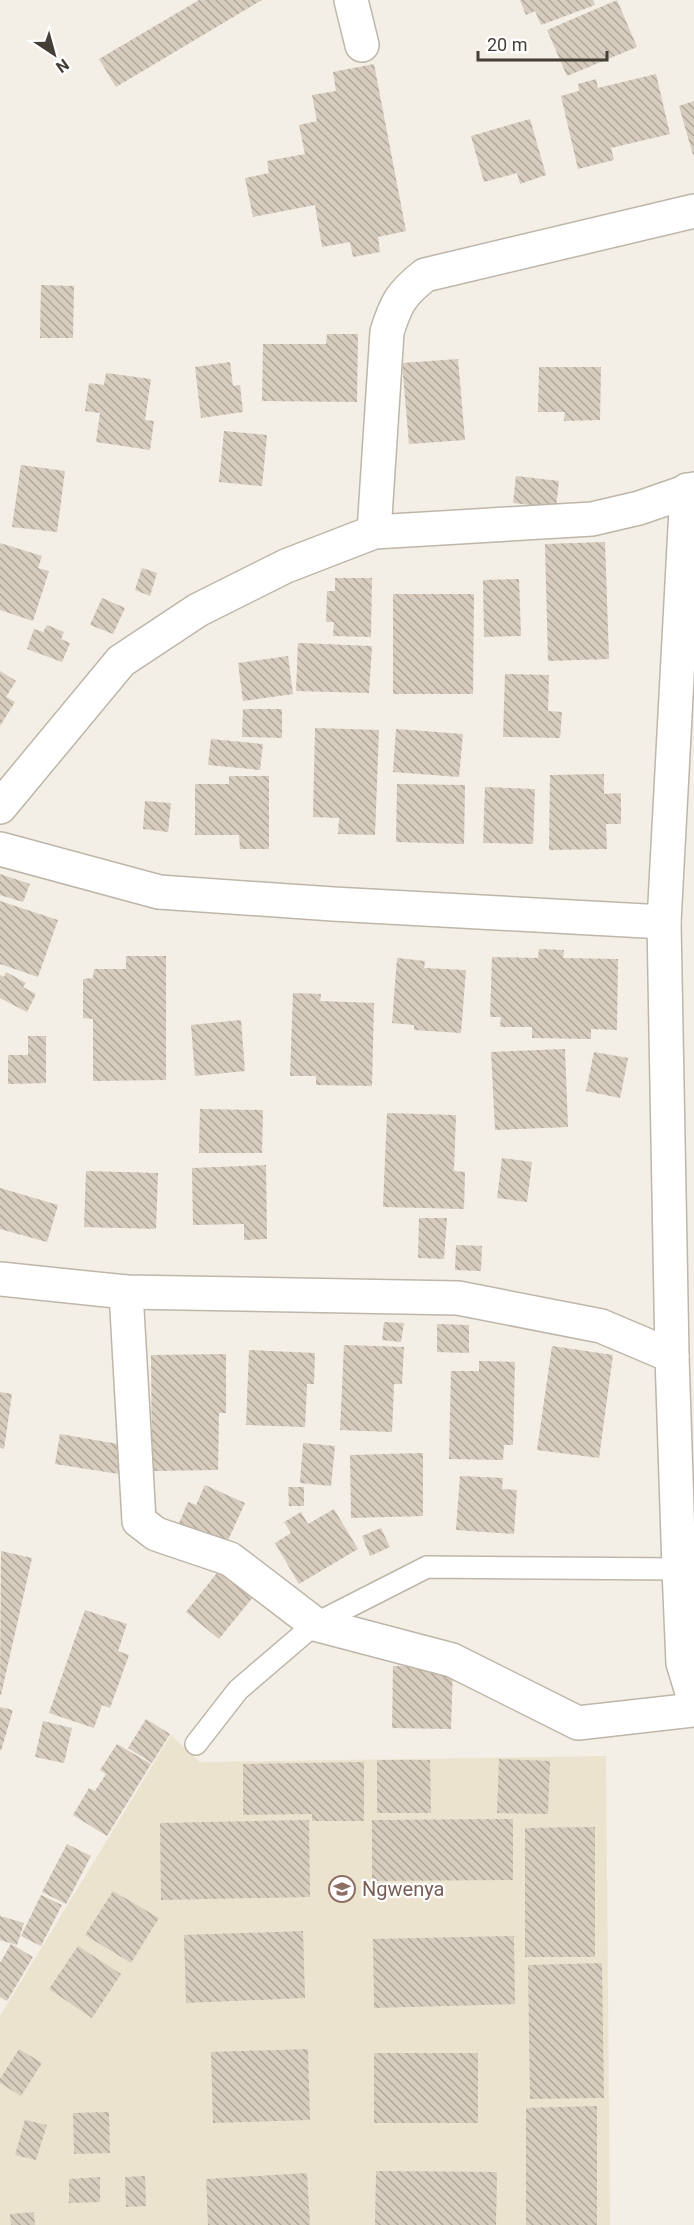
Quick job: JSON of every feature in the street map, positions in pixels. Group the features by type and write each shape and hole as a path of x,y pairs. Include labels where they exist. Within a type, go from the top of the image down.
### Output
{"street":[{"path":"351,0 362,45"},
{"path":"374,532 387,332 393,310 406,290 425,275 694,211"},
{"path":"0,807 121,661 198,610 286,566 374,532 592,519 639,508 690,490 664,922 672,1356 679,1569 683,1663 694,1699"},
{"path":"0,849 159,892 664,922"},
{"path":"0,1279 126,1292 458,1298 601,1326 672,1356"},
{"path":"126,1292 139,1521 156,1534 230,1559 315,1624 452,1660 578,1723 694,1710"}],"lane":[{"path":"196,1744 238,1690 315,1624 427,1567 679,1569"}],"shaded area":[{"name":"Ngwenya","path":"171,1735 200,1762 606,1756 610,2225 0,2225 0,2016"}],"building":[{"path":"199,0 262,0 116,87 99,59"},
{"path":"520,0 593,0 595,5 541,25 535,11 526,15"},
{"path":"617,0 637,47 567,76 547,30"},
{"path":"374,64 406,231 378,237 380,252 353,257 350,242 322,247 315,205 253,217 245,178 269,173 267,161 305,154 299,125 317,121 312,95 336,91 333,72"},
{"path":"656,74 670,134 611,148 614,160 578,169 561,96 579,91 578,84 596,79 598,88"},
{"path":"694,101 694,155 693,155 679,106"},
{"path":"530,119 546,175 520,184 517,173 484,182 471,136"},
{"path":"41,285 74,286 73,338 40,338"},
{"path":"327,334 358,334 357,402 262,401 263,344 326,344"},
{"path":"458,359 465,440 409,444 402,363"},
{"path":"230,362 233,386 240,385 243,412 201,418 195,367"},
{"path":"539,367 601,367 600,420 564,421 565,412 538,412"},
{"path":"106,373 151,379 145,420 154,421 150,450 96,442 100,413 85,411 89,383 104,385"},
{"path":"224,431 267,435 262,486 219,482"},
{"path":"21,465 65,471 57,532 12,527"},
{"path":"516,476 559,481 556,508 513,503"},
{"path":"605,542 609,659 548,661 545,544"},
{"path":"0,543 42,556 38,568 49,571 33,621 0,610"},
{"path":"142,568 157,573 150,596 135,590"},
{"path":"335,578 372,578 371,637 333,636 334,622 326,622 327,591 335,591"},
{"path":"519,579 521,636 484,637 483,580"},
{"path":"393,594 474,594 473,694 393,694"},
{"path":"102,598 125,608 113,634 90,625"},
{"path":"47,625 64,632 61,639 70,643 62,662 27,649 34,629 43,632"},
{"path":"298,643 372,646 369,693 296,691"},
{"path":"288,656 293,694 243,701 238,663"},
{"path":"0,671 16,681 6,697 15,702 0,726"},
{"path":"505,674 549,675 548,711 562,712 560,738 503,737"},
{"path":"243,709 282,709 282,738 242,737"},
{"path":"315,728 379,730 375,835 338,834 339,818 313,817"},
{"path":"396,729 463,734 459,777 393,772"},
{"path":"211,739 263,744 260,770 208,765"},
{"path":"604,774 604,794 621,793 621,824 606,824 607,849 549,850 550,775"},
{"path":"229,776 269,776 269,849 240,849 239,835 195,835 195,784 229,784"},
{"path":"397,784 465,785 464,844 396,842"},
{"path":"485,787 535,789 533,844 483,843"},
{"path":"145,801 171,803 168,832 143,829"},
{"path":"0,874 30,884 23,902 0,895"},
{"path":"0,901 58,920 38,977 0,964"},
{"path":"539,949 564,950 563,958 618,959 617,1030 591,1029 591,1039 532,1038 532,1027 500,1027 501,1017 490,1017 492,957 538,958"},
{"path":"126,956 166,956 166,1080 93,1081 93,1019 83,1018 83,979 93,978 94,969 126,969"},
{"path":"397,958 425,961 424,968 466,970 461,1033 414,1030 414,1025 392,1023"},
{"path":"6,972 26,983 23,987 36,994 27,1012 0,998 0,975 4,977"},
{"path":"293,993 321,994 320,1001 374,1003 372,1086 316,1085 316,1076 290,1076"},
{"path":"241,1020 245,1071 195,1076 191,1025"},
{"path":"28,1036 46,1036 46,1083 8,1084 8,1055 28,1055"},
{"path":"565,1049 568,1127 495,1130 491,1052"},
{"path":"594,1052 628,1058 620,1098 586,1091"},
{"path":"200,1109 263,1110 262,1153 199,1153"},
{"path":"387,1113 456,1115 454,1171 465,1172 464,1209 383,1207"},
{"path":"502,1158 532,1162 527,1202 497,1198"},
{"path":"266,1165 267,1239 244,1240 244,1224 193,1225 192,1168"},
{"path":"86,1171 158,1173 156,1229 84,1227"},
{"path":"0,1188 58,1205 47,1242 0,1229"},
{"path":"419,1218 447,1218 444,1259 418,1258"},
{"path":"456,1245 482,1246 481,1271 455,1270"},
{"path":"384,1322 404,1323 401,1342 382,1340"},
{"path":"437,1324 469,1325 469,1353 437,1352"},
{"path":"344,1345 404,1347 402,1384 394,1384 392,1432 340,1430"},
{"path":"552,1346 613,1355 599,1458 537,1450"},
{"path":"249,1350 315,1353 314,1384 307,1384 305,1427 246,1425"},
{"path":"226,1354 226,1413 219,1413 218,1470 152,1471 151,1355"},
{"path":"479,1361 515,1362 513,1445 504,1445 503,1460 449,1459 451,1371 479,1371"},
{"path":"0,1392 12,1394 4,1449 0,1448"},
{"path":"60,1434 124,1445 119,1474 55,1464"},
{"path":"303,1443 335,1446 331,1486 300,1483"},
{"path":"423,1453 423,1516 351,1518 350,1455"},
{"path":"460,1476 503,1478 502,1489 517,1490 514,1534 456,1530"},
{"path":"205,1485 245,1503 224,1549 177,1528 188,1502 196,1505"},
{"path":"288,1487 304,1487 304,1506 289,1506"},
{"path":"334,1509 358,1549 299,1584 275,1543 291,1533 284,1522 301,1512 308,1524"},
{"path":"381,1528 390,1547 370,1556 362,1536"},
{"path":"1,1551 32,1558 0,1695"},
{"path":"224,1564 258,1591 219,1639 186,1612"},
{"path":"85,1610 127,1624 118,1651 129,1655 110,1708 102,1705 94,1728 49,1713"},
{"path":"393,1666 453,1667 451,1729 392,1728"},
{"path":"0,1707 13,1710 1,1751 0,1750"},
{"path":"146,1719 170,1734 152,1763 128,1748"},
{"path":"43,1721 72,1728 64,1763 35,1757"},
{"path":"117,1744 151,1764 107,1836 73,1815 89,1788 95,1791 106,1774 100,1770"},
{"path":"499,1759 550,1761 548,1814 497,1813"},
{"path":"377,1760 430,1760 431,1813 377,1813"},
{"path":"364,1762 364,1821 312,1821 312,1814 243,1815 243,1764"},
{"path":"513,1819 513,1880 372,1881 372,1820"},
{"path":"309,1820 310,1897 161,1900 160,1823"},
{"path":"595,1827 595,1957 525,1957 525,1828"},
{"path":"67,1844 91,1856 66,1904 42,1892"},
{"path":"113,1891 159,1918 131,1963 85,1935"},
{"path":"41,1895 62,1905 41,1946 21,1936"},
{"path":"0,1916 24,1923 17,1945 0,1940"},
{"path":"303,1931 305,1998 186,2003 184,1935"},
{"path":"514,1936 515,2004 374,2008 373,1939"},
{"path":"11,1944 33,1957 7,2001 0,1997 0,1963"},
{"path":"78,1946 121,1974 92,2018 49,1989"},
{"path":"602,1963 604,2098 530,2099 528,1965"},
{"path":"19,2049 42,2063 21,2096 0,2083 0,2079"},
{"path":"308,2049 310,2120 213,2123 211,2052"},
{"path":"374,2053 478,2053 478,2123 374,2123"},
{"path":"597,2106 597,2225 526,2225 526,2108"},
{"path":"109,2112 110,2153 74,2154 73,2113"},
{"path":"25,2120 47,2125 36,2160 15,2155"},
{"path":"376,2171 497,2172 496,2225 375,2225"},
{"path":"307,2173 310,2225 208,2225 206,2179"},
{"path":"145,2176 146,2206 126,2207 125,2177"},
{"path":"100,2177 100,2202 69,2203 69,2179"},
{"path":"34,2212 35,2225 11,2225 10,2214"}],"place":[{"name":"Ngwenya","path":"342,1889"}]}
